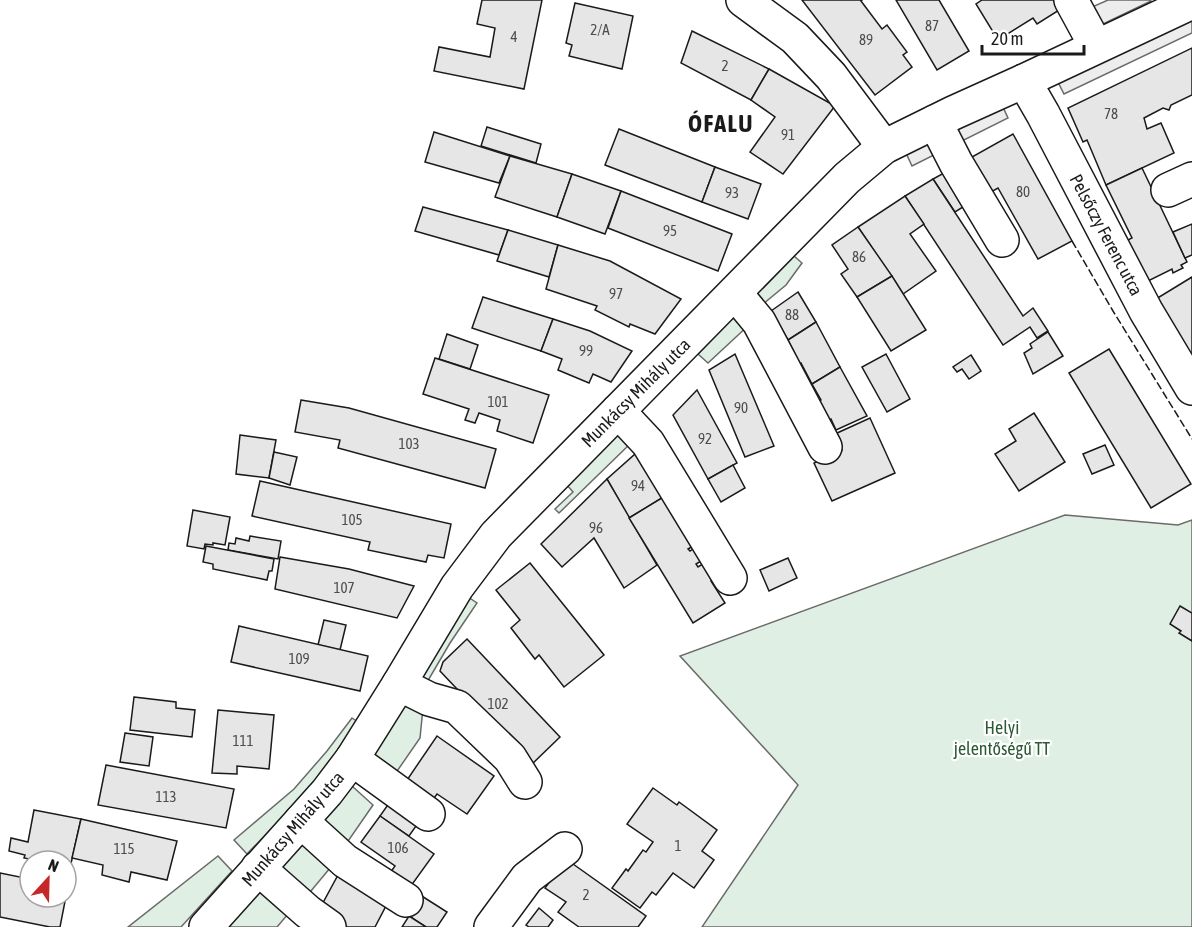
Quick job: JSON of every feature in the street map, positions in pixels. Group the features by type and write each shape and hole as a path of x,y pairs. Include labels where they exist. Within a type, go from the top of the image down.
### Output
{"street":[{"path":"743,0 795,38 831,76 884,147"},
{"path":"1071,0 1096,46"},
{"name":"Munkácsy Mihály utca","path":"206,927 327,792 352,759 457,587 496,535 847,178 884,147 1192,2"},
{"name":"Pelsőczy Ferenc utca","path":"1024,81 1146,311 1192,388"},
{"path":"935,122 956,163 1002,240"},
{"path":"735,292 759,322 825,447"},
{"path":"618,411 648,443 730,578"},
{"path":"399,684 429,699 457,707 510,758 525,782"},
{"path":"352,759 428,814"},
{"path":"301,821 345,861 406,900"},
{"path":"491,927 527,878 565,849"},
{"path":"258,868 308,912 329,927"}],"green space":[{"path":"794,256 802,263 786,285 763,304 755,296"},
{"path":"739,312 750,324 708,363 698,354"},
{"path":"622,431 632,442 559,513 555,509 573,492 567,485"},
{"name":"Helyi jelentőségű TT","path":"1065,515 1178,525 1192,520 1192,927 702,927 798,785 680,656"},
{"path":"468,597 477,603 426,684 418,679"},
{"path":"407,701 423,708 420,738 393,777 371,760"},
{"path":"352,718 358,722 337,754 303,796 247,854 234,840 294,789"},
{"path":"352,786 373,805 344,847 319,826"},
{"path":"308,836 335,862 306,897 277,871"},
{"path":"218,856 232,871 181,927 128,927"},
{"path":"263,886 294,907 277,927 225,927"}],"shaded area":[{"path":"1108,0 1151,1 1101,25 1092,7"},
{"path":"1192,19 1192,33 1064,94 1058,82"},
{"path":"1002,105 1008,118 912,166 906,153"}],"building":[{"path":"482,0 542,0 524,89 434,71 439,47 490,57 495,28 477,24"},
{"path":"802,0 862,0 882,29 887,25 907,52 903,55 912,67 875,95"},
{"path":"896,0 939,0 969,51 937,70"},
{"path":"982,0 1059,0 1064,7 1037,24 1033,18 998,40 976,4"},
{"path":"575,3 633,16 622,69 569,56 572,45 566,43"},
{"path":"692,31 769,69 751,100 681,63"},
{"path":"1192,48 1192,95 1171,105 1169,110 1163,108 1144,118 1147,129 1161,123 1174,153 1106,185 1087,140 1083,142 1068,108"},
{"path":"769,69 835,106 783,174 750,152 775,117 751,100"},
{"path":"487,127 541,144 536,163 481,146"},
{"path":"619,129 715,167 702,202 605,165"},
{"path":"434,132 510,156 499,183 425,162"},
{"path":"1013,134 1072,241 1038,259 998,188 982,197 963,162"},
{"path":"510,156 572,174 557,217 495,197"},
{"path":"715,167 761,184 748,219 702,202"},
{"path":"953,168 971,202 955,212 933,179"},
{"path":"1142,168 1187,262 1181,265 1183,268 1173,273 1172,269 1142,284 1122,243 1132,238 1106,185"},
{"path":"572,174 621,191 605,234 557,217"},
{"path":"933,179 1023,316 1033,308 1048,331 1037,338 1030,327 1003,345 905,196"},
{"path":"621,191 732,234 718,271 608,228"},
{"path":"905,196 924,224 910,234 936,271 903,294 858,227"},
{"path":"423,207 508,230 499,255 415,231"},
{"path":"1192,224 1192,255 1185,258 1173,232"},
{"path":"858,227 892,276 857,297 841,274 848,269 832,245"},
{"path":"508,230 558,245 549,277 497,261"},
{"path":"558,245 610,261 681,299 655,334 630,324 629,327 595,310 597,306 546,289"},
{"path":"892,276 926,330 891,351 857,297"},
{"path":"1192,277 1192,368 1151,302"},
{"path":"798,292 816,322 788,340 780,326 775,329 771,311"},
{"path":"483,297 553,319 541,351 472,328"},
{"path":"553,319 590,331 632,351 611,382 593,374 589,383 558,370 562,359 541,351"},
{"path":"816,322 840,367 812,384 801,363 796,366 791,356 795,354 788,340"},
{"path":"1048,332 1063,356 1033,374 1024,353 1032,348 1030,344"},
{"path":"447,334 478,345 470,369 439,359"},
{"path":"1109,349 1191,484 1151,508 1069,373"},
{"path":"735,354 774,446 745,457 709,370"},
{"path":"886,354 910,399 887,412 862,367"},
{"path":"971,355 981,371 969,379 962,369 957,372 953,367"},
{"path":"435,358 549,395 533,443 497,431 500,420 479,413 475,423 465,420 469,409 423,394"},
{"path":"840,367 867,416 836,430 831,419 822,424 813,404 821,400 812,384"},
{"path":"697,390 737,463 708,479 673,415"},
{"path":"301,400 349,408 496,449 485,488 338,448 340,440 295,432"},
{"path":"1034,413 1065,462 1019,491 995,454 1016,441 1009,429"},
{"path":"870,418 895,473 832,501 814,463 842,450 835,434"},
{"path":"240,435 276,440 269,478 236,474"},
{"path":"1105,445 1114,465 1092,474 1083,454"},
{"path":"643,447 670,493 629,518 607,479"},
{"path":"274,452 297,457 290,485 269,478"},
{"path":"733,465 745,488 721,502 708,479"},
{"path":"607,479 657,565 624,588 594,538 562,567 541,544"},
{"path":"260,481 451,524 444,558 428,555 426,562 368,550 370,542 252,516"},
{"path":"670,493 697,544 688,549 690,551 699,545 706,558 696,564 698,567 709,560 718,577 711,581 725,603 693,623 629,518"},
{"path":"193,510 230,517 225,545 205,544 204,549 187,546"},
{"path":"250,536 281,541 278,559 228,550 229,543 235,544 236,538 249,541"},
{"path":"206,546 274,559 272,571 269,571 267,580 213,569 213,564 203,562"},
{"path":"280,557 349,569 414,586 397,618 275,589"},
{"path":"788,558 797,578 769,591 760,570"},
{"path":"530,563 604,655 564,687 539,655 535,659 511,628 520,620 496,590"},
{"path":"1180,606 1192,613 1192,641 1170,624"},
{"path":"324,620 346,625 340,650 318,645"},
{"path":"239,626 368,656 360,691 231,662"},
{"path":"467,639 560,737 530,766 440,671 443,662"},
{"path":"134,697 176,702 176,708 195,710 192,737 130,730"},
{"path":"218,710 274,715 269,769 237,766 237,774 212,773"},
{"path":"125,733 153,737 149,766 120,762"},
{"path":"437,736 494,776 467,814 437,794 432,801 405,783"},
{"path":"106,765 234,789 226,828 98,805"},
{"path":"653,788 677,805 679,802 717,830 702,851 714,860 694,888 673,873 656,895 652,892 640,908 612,888 626,869 628,871 643,850 646,852 653,842 627,824"},
{"path":"392,799 421,819 409,836 380,816"},
{"path":"34,810 81,819 74,849 18,849 18,853 9,851 11,838 28,842"},
{"path":"380,816 434,854 408,890 388,876 395,866 361,842"},
{"path":"81,819 177,841 167,880 131,872 129,882 102,875 103,865 78,859 78,849 74,849"},
{"path":"566,859 646,916 638,927 579,927 558,912 566,902 545,888"},
{"path":"0,873 18,877 18,909 64,909 60,927 0,917"},
{"path":"338,875 388,902 375,927 347,927 318,912"},
{"path":"417,893 447,912 437,927 426,927 404,913"},
{"path":"539,908 553,920 548,927 529,927 526,925"},
{"path":"409,916 426,927 402,927"}],"fence":[{"path":"1072,241 1192,439"}],"district":[{"name":"ÓFALU","path":"721,124"}]}
